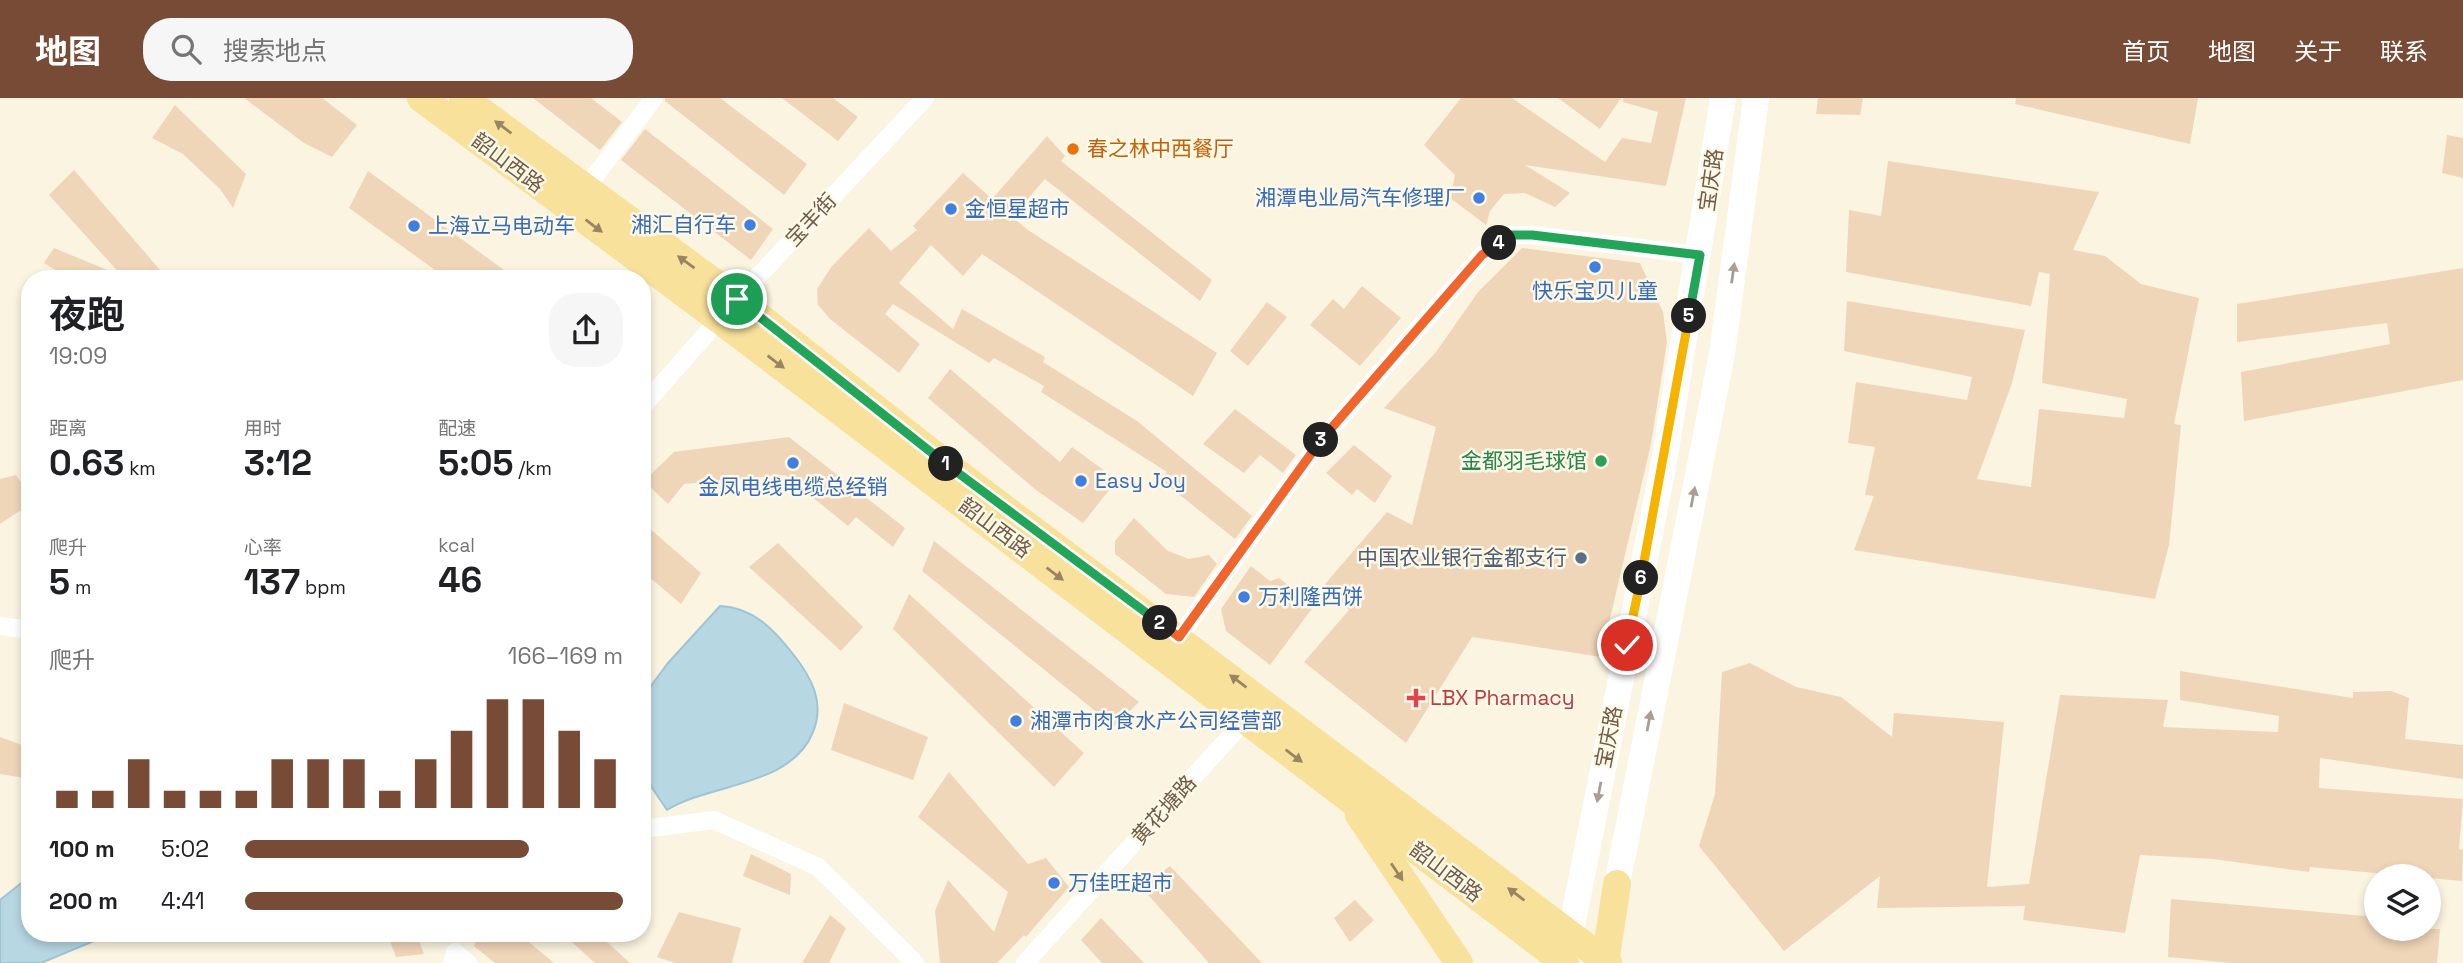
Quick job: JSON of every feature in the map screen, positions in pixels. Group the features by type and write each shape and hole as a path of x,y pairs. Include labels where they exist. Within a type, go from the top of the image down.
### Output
{"main road":[{"name":"韶山西路","path":"421,98 729,310 960,475 1572,928 1606,962"},
{"name":"韶山西路","path":"463,98 585,189 729,310 1246,719 1566,963"},
{"path":"1345,795 1459,963"},
{"path":"1606,962 1617,884"},
{"path":"1566,963 1572,928"}],"street":[{"path":"585,189 654,98"},
{"name":"宝丰街","path":"651,397 925,98"},
{"name":"宝庆路","path":"1572,928 1664,461 1700,255 1723,98"},
{"name":"宝庆路","path":"1617,884 1722,354 1756,98"},
{"path":"1179,637 1318,444 1482,255 1511,235 1532,235 1700,255"},
{"path":"0,626 21,629"},
{"name":"黄花塘路","path":"1025,963 1246,719"},
{"path":"651,828 714,820 818,867 915,963"},
{"path":"452,963 454,952 468,963"}],"water":[{"path":"720,606 732,607 753,615 786,645 811,682 818,711 813,732 802,750 787,764 768,774 685,801 667,810 651,786 651,686"},
{"path":"21,883 21,942 91,942 41,963 0,963 0,900"}],"building":[{"path":"244,98 322,98 357,125 332,157 304,143"},
{"path":"533,98 591,98 622,122 600,150"},
{"path":"665,98 720,98 807,164 784,195 665,101"},
{"path":"782,98 833,98 858,117 838,141"},
{"path":"1461,98 1512,98 1605,162 1622,138 1651,143 1658,112 1623,102 1623,98 1686,98 1666,186 1525,165 1570,193 1555,207 1525,193 1504,194 1490,211 1486,225 1450,198 1455,175 1424,145"},
{"path":"1558,98 1621,98 1600,129"},
{"path":"1818,98 1863,98 1860,115 1816,114"},
{"path":"2016,98 2198,98 2190,144 2015,104"},
{"path":"175,105 246,174 233,208 220,189 183,154 152,138"},
{"path":"645,129 773,229 751,260 621,160"},
{"path":"2447,135 2463,138 2463,178 2442,173"},
{"path":"1047,136 1065,156 1061,161 1212,280 1200,301 1045,179 1012,217 1217,353 1193,396 982,254 963,276 931,245 899,283 953,329 962,309 1045,357 1043,362 1137,421 1252,516 1235,539 1161,480 1167,472 1041,392 1044,386 994,358 989,363 893,304 885,314 920,344 899,373 830,319 818,305 817,289 832,266 869,228 891,251 917,230 913,226 963,173 992,199"},
{"path":"1888,161 2099,192 2073,250 2105,256 2141,284 2199,298 2174,424 2181,425 2169,545 2155,599 1854,550 1874,496 1865,495 1875,447 1848,443 1856,382 1967,400 1972,377 1844,351 1847,301 2025,330 2012,383 1977,479 2031,487 2039,409 2124,418 2127,399 2042,383 2050,274 2039,272 2031,306 1846,272 1849,210 1881,216"},
{"path":"74,170 160,270 117,270 49,195"},
{"path":"368,171 504,270 435,270 349,208"},
{"path":"54,248 107,270 55,270 44,263"},
{"path":"1522,248 1640,263 1663,312 1667,342 1651,444 1601,657 1472,637 1406,743 1304,662 1349,610 1325,584 1387,512 1412,525 1436,427 1384,408 1436,352 1478,292"},
{"path":"2463,268 2463,380 2244,421 2241,372 2390,344 2387,323 2237,342 2237,304"},
{"path":"1362,286 1401,318 1360,366 1310,325 1333,299 1344,309"},
{"path":"1267,302 1287,317 1248,366 1230,351"},
{"path":"950,369 1060,462 1072,447 1117,480 1083,523 1036,490 928,398"},
{"path":"1235,409 1296,455 1283,473 1260,455 1244,473 1203,444"},
{"path":"789,437 905,528 893,547 856,517 848,526 785,475 684,484 668,504 651,488 651,474 674,452"},
{"path":"1354,445 1392,476 1375,503 1357,489 1352,495 1326,473"},
{"path":"16,475 21,482 21,510 0,524 0,479"},
{"path":"1134,518 1168,551 1189,559 1209,555 1217,564 1194,597 1166,594 1115,554 1115,541"},
{"path":"651,530 701,573 681,604 651,579"},
{"path":"934,541 1139,702 1114,726 922,571"},
{"path":"778,543 863,627 841,651 749,567"},
{"path":"1251,566 1270,581 1279,578 1314,606 1270,665 1226,631 1221,609"},
{"path":"909,594 1084,753 1054,787 893,629"},
{"path":"1750,663 1796,687 1841,697 1892,737 1894,713 2004,722 1987,887 2029,884 2060,695 2168,700 2163,727 2278,732 2279,716 2180,700 2180,671 2353,698 2353,692 2391,691 2409,698 2405,739 2463,745 2463,779 2320,758 2319,788 2463,799 2459,849 2463,850 2462,881 2441,879 2441,864 2364,864 2364,872 2310,867 2309,872 2213,859 2140,855 2125,933 2023,920 2025,906 1877,908 1880,876 1784,951 1699,846 1715,794 1722,672"},
{"path":"844,703 928,737 913,780 831,750"},
{"path":"0,737 21,745 21,778 0,774"},
{"path":"949,772 1028,864 1046,858 1069,887 1026,937 1024,935 997,963 940,963 935,911 948,880 994,932 1008,892 918,817"},
{"path":"751,854 791,874 790,895 743,876"},
{"path":"1170,866 1262,963 1209,963 1141,887"},
{"path":"2171,899 2364,916 2364,941 2439,941 2437,963 2232,963 2168,957"},
{"path":"1355,900 1374,920 1350,942 1334,918"},
{"path":"679,912 741,928 732,963 675,963 657,957"},
{"path":"830,915 846,928 829,963 802,963"},
{"path":"1101,918 1144,963 1102,963 1081,940"},
{"path":"390,942 419,942 424,954 396,957"},
{"path":"476,942 529,942 554,963 495,963 474,946"},
{"path":"572,942 607,942 630,963 595,963"}],"place":[{"name":"春之林中西餐厅","path":"1073,149"},
{"name":"湘潭电业局汽车修理厂","path":"1479,198"},
{"name":"金恒星超市","path":"951,209"},
{"name":"湘汇自行车","path":"750,225"},
{"name":"上海立马电动车","path":"414,226"},
{"name":"快乐宝贝儿童","path":"1595,267"},
{"name":"金都羽毛球馆","path":"1601,461"},
{"name":"金凤电线电缆总经销","path":"793,463"},
{"name":"Easy Joy","path":"1081,481"},
{"name":"中国农业银行金都支行","path":"1581,558"},
{"name":"万利隆西饼","path":"1244,597"},
{"name":"LBX Pharmacy","path":"1416,698"},
{"name":"湘潭市肉食水产公司经营部","path":"1016,721"},
{"name":"万佳旺超市","path":"1054,883"}],"route":[{"path":"737,299 960,475 1179,637 1270,515 1318,444 1482,255 1511,235 1532,235 1700,255 1664,461 1627,645"}]}
